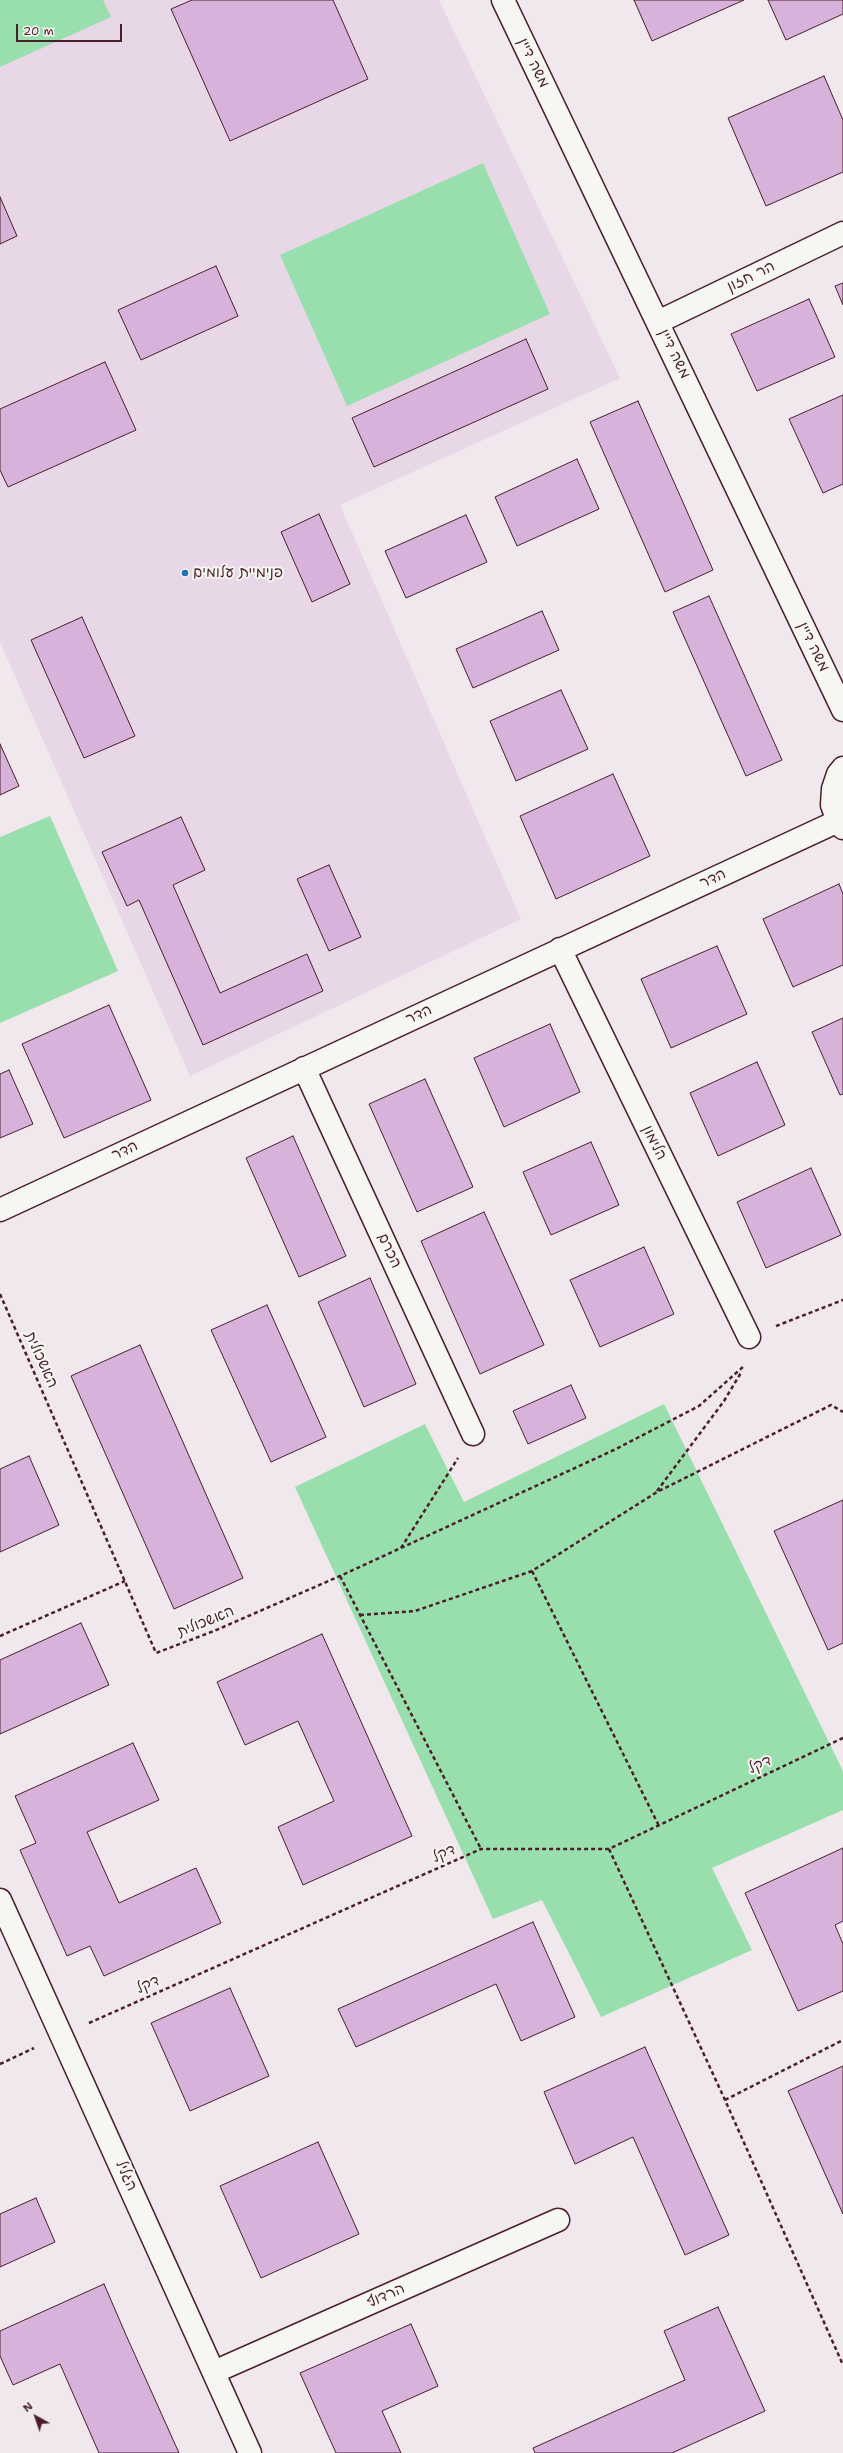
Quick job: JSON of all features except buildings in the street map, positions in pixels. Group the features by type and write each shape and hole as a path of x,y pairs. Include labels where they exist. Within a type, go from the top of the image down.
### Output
{"street":[{"name":"משה דיין","path":"503,0 843,710"},
{"name":"הר חזון","path":"658,322 843,233"},
{"path":"840,825 832,805 833,789 843,768"},
{"name":"הדר","path":"0,1210 560,949 840,825"},
{"name":"הלימון","path":"560,949 749,1337"},
{"name":"הכרם","path":"304,1068 473,1434"},
{"name":"הגליל","path":"0,1900 63,2035 250,2453"},
{"name":"הרדוף","path":"214,2372 558,2220"}],"path":[{"name":"האשכולית","path":"0,1294 156,1653 214,1631 340,1576"},
{"path":"657,1492 724,1401 743,1368 749,1337 843,1300"},
{"path":"481,1850 340,1576 614,1450 699,1406 743,1368"},
{"path":"360,1615 415,1611 532,1571 657,1492 832,1406 843,1412"},
{"path":"401,1548 473,1434"},
{"path":"532,1571 659,1826"},
{"path":"0,1636 125,1581"},
{"name":"דקל","path":"0,2064 481,1850 609,1849 843,1738"},
{"path":"609,1849 725,2100 843,2365"},
{"path":"725,2100 843,2040"}],"shaded area":[{"name":"פנימיית עלומים","path":"0,0 439,0 620,378 340,505 521,919 190,1076 0,642"}],"green space":[{"path":"0,0 103,0 111,17 0,67"},
{"path":"483,163 550,314 347,406 280,255"},
{"path":"50,816 118,971 0,1023 0,837"},
{"path":"664,1404 843,1771 843,1810 712,1868 752,1950 601,2017 542,1900 493,1919 295,1487 425,1424 464,1502"}],"place":[{"name":"פנימיית עלומים","path":"185,573"}]}
